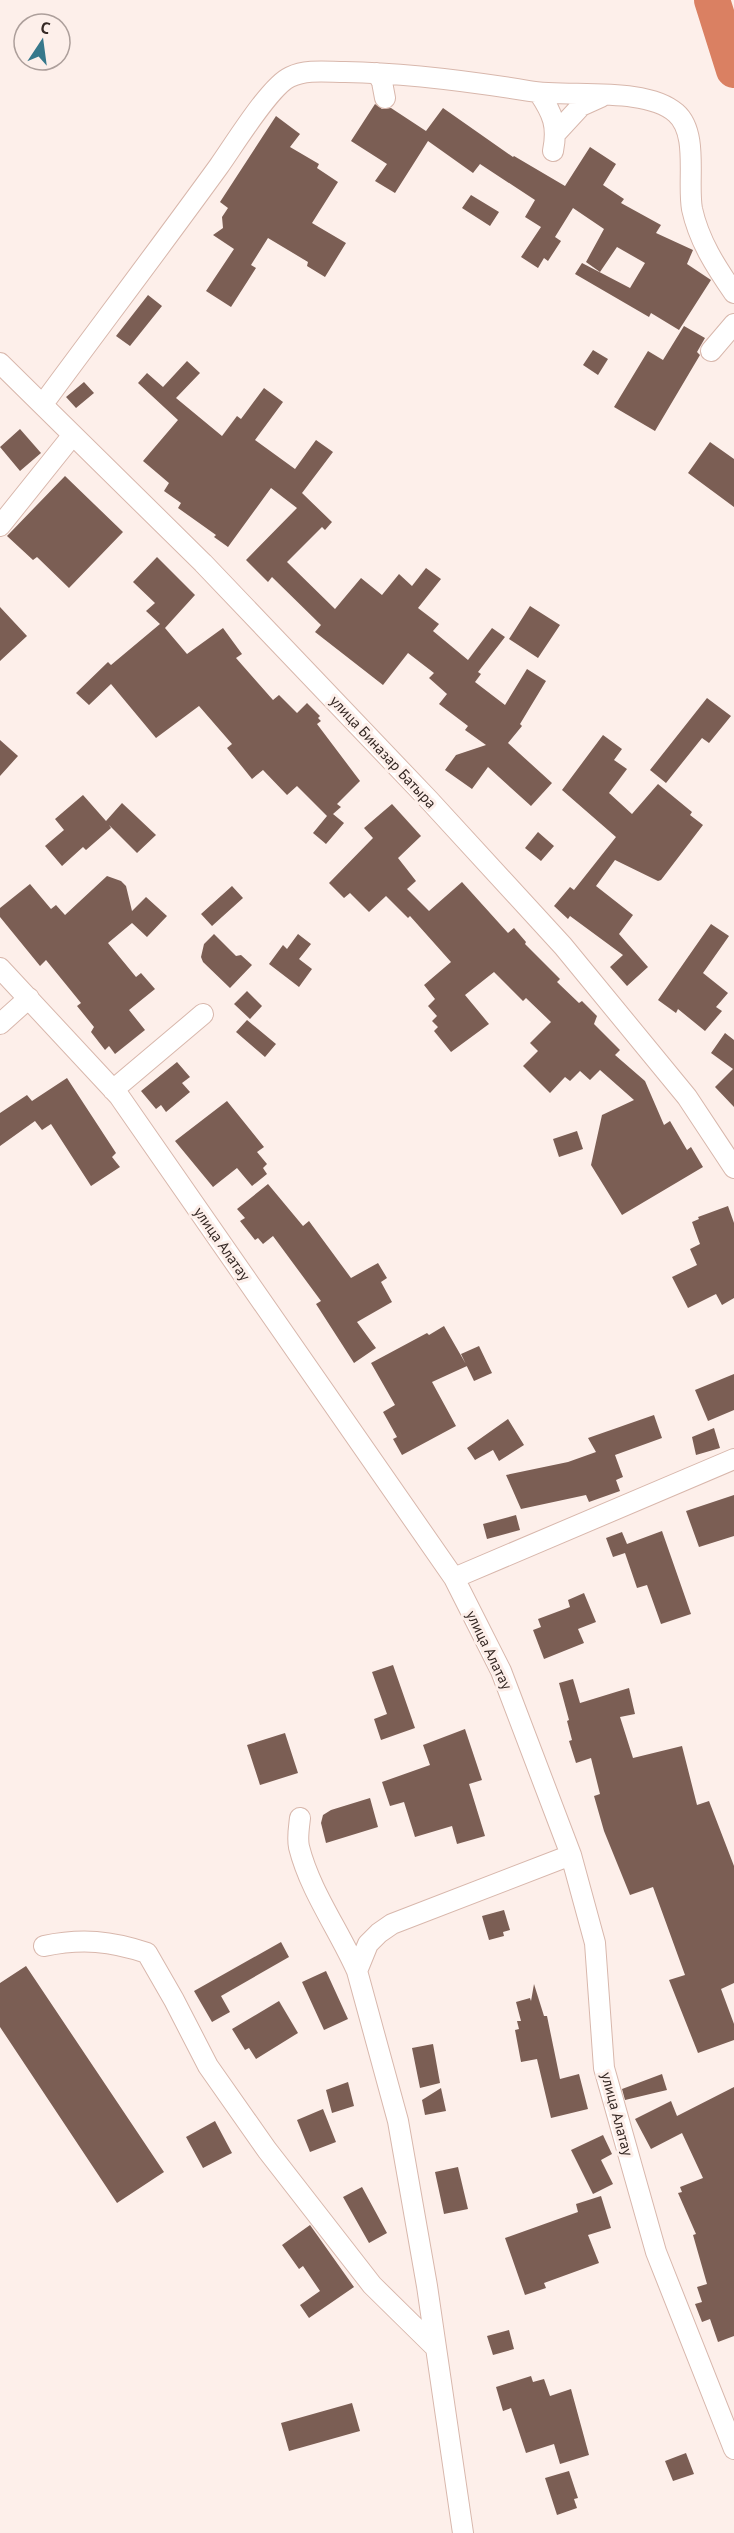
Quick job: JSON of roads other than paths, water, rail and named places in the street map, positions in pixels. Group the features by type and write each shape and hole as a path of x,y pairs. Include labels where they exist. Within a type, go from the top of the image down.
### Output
{"street":[{"path":"43,404 279,83 291,76 312,71 377,73 476,82 539,93 605,95 654,101 677,113 689,137 692,210 710,259 734,294"},
{"path":"377,73 386,98"},
{"path":"539,93 550,110 555,141 581,106 605,95"},
{"path":"711,351 734,324"},
{"name":"улица Биназар Батыра","path":"0,363 212,571 429,800 563,946 687,1098 734,1168"},
{"path":"0,526 72,436"},
{"name":"улица Алатау","path":"0,968 113,1089 454,1578 501,1671 572,1855 595,1943 604,2068 656,2252 734,2449"},
{"path":"0,1024 29,998"},
{"path":"113,1089 203,1014"},
{"path":"454,1578 734,1459"},
{"path":"300,1818 299,1844 309,1876 342,1937 357,1971 398,2121 436,2348 463,2533"},
{"path":"357,1971 368,1944 392,1924 572,1855"},
{"path":"44,1946 69,1941 117,1943 147,1953 208,2066 267,2150 372,2285 436,2348"}],"waterway":[{"path":"712,0 734,70"}]}
